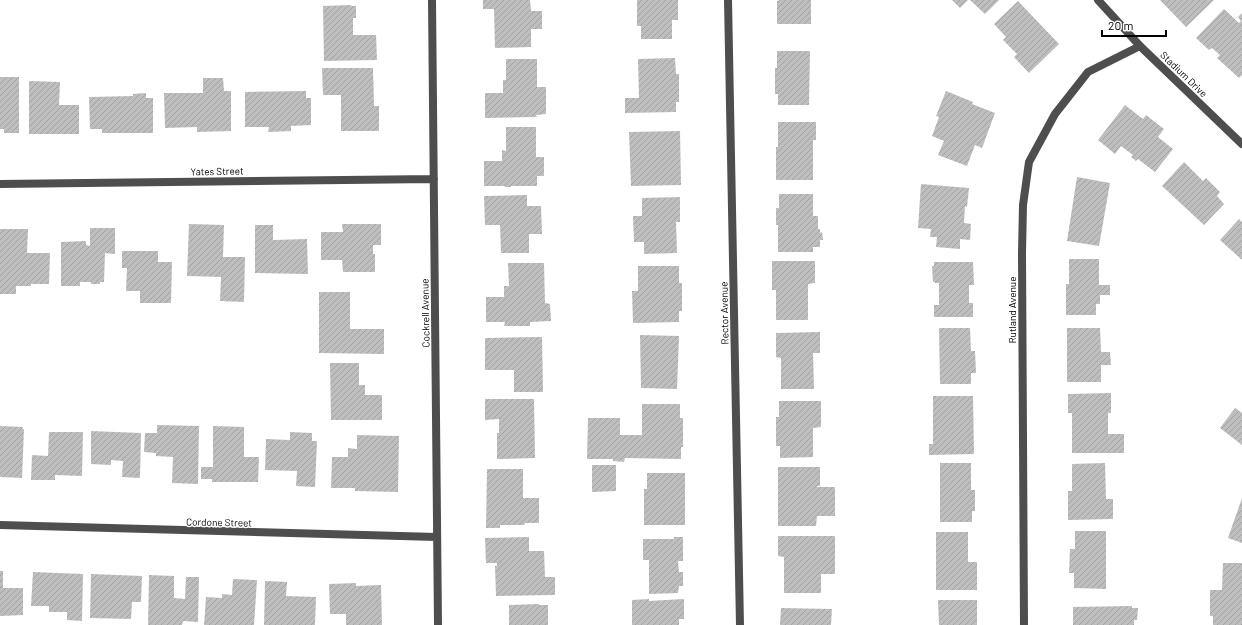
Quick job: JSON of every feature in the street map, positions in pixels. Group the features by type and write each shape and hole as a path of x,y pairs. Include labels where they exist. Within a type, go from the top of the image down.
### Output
{"street":[{"name":"Cockrell Avenue","path":"432,0 438,625"},
{"name":"Rector Avenue","path":"728,0 740,625"},
{"name":"Stadium Drive","path":"1098,0 1140,46 1242,144"},
{"name":"Rutland Avenue","path":"1024,625 1022,253 1023,205 1029,162 1055,114 1088,72 1140,46"},
{"name":"Yates Street","path":"0,184 434,179"},
{"name":"Cordone Street","path":"0,526 437,537"}],"building":[{"path":"483,0 530,0 531,11 542,11 542,29 531,29 531,47 495,48 494,9 483,9"},
{"path":"637,0 678,0 678,20 672,20 672,39 641,39 641,26 637,26"},
{"path":"811,0 811,24 777,24 777,1"},
{"path":"952,0 968,0 960,8"},
{"path":"970,0 999,0 985,14"},
{"path":"1160,0 1214,0 1186,27"},
{"path":"1018,1 1059,44 1029,73 1014,57 1017,54 1003,40 1006,37 994,24"},
{"path":"323,6 356,6 356,18 353,18 353,35 376,35 377,60 324,61"},
{"path":"1224,9 1239,23 1241,21 1238,17 1242,13 1242,75 1239,78 1217,58 1220,55 1212,48 1209,50 1196,38"},
{"path":"777,51 810,51 809,105 778,105 778,94 775,94 775,68 777,68"},
{"path":"675,58 676,74 679,74 679,102 676,102 676,112 625,113 625,98 639,98 638,59"},
{"path":"506,59 537,59 537,87 546,87 546,114 536,115 537,117 485,118 485,93 503,93 503,80 506,80"},
{"path":"322,68 373,68 374,106 379,106 379,131 341,131 341,95 323,95"},
{"path":"0,77 19,77 19,133 4,133 4,129 0,129"},
{"path":"203,78 223,78 224,91 231,91 231,131 197,132 197,127 165,128 164,93 203,93"},
{"path":"29,81 60,82 59,105 79,105 79,134 29,134"},
{"path":"306,91 306,98 311,98 311,125 291,126 291,131 268,132 269,127 245,127 245,92"},
{"path":"946,91 973,102 972,104 995,113 982,148 975,145 967,166 938,155 944,141 932,136 939,117 936,116"},
{"path":"146,93 146,98 153,98 153,133 102,133 102,129 90,129 89,97 133,96 133,94"},
{"path":"1125,105 1143,119 1146,115 1164,129 1158,137 1173,149 1155,172 1138,159 1136,161 1131,157 1133,155 1121,146 1115,154 1098,140"},
{"path":"778,122 816,122 816,140 813,140 813,180 776,180"},
{"path":"506,127 536,127 536,157 544,157 544,176 537,176 537,186 484,186 484,161 502,161 502,150 506,151"},
{"path":"680,131 681,185 631,186 629,132"},
{"path":"1184,162 1203,181 1206,178 1220,192 1217,196 1224,204 1204,225 1162,186"},
{"path":"1077,177 1110,183 1099,246 1067,241"},
{"path":"921,184 969,188 967,207 965,206 964,223 971,224 970,240 960,239 960,249 936,247 937,237 930,237 931,229 918,228"},
{"path":"779,194 813,194 813,216 818,216 818,229 820,229 820,233 822,232 823,240 820,240 820,247 813,247 813,252 778,252 778,225 776,225 776,208 779,208"},
{"path":"527,195 527,206 541,206 542,234 529,234 529,253 501,253 500,225 485,225 484,196"},
{"path":"680,197 680,222 676,222 677,253 644,254 644,242 634,242 633,216 642,216 642,198"},
{"path":"1239,219 1242,222 1242,260 1220,240"},
{"path":"189,224 224,225 223,257 245,257 244,302 220,301 221,277 187,276"},
{"path":"342,224 381,224 381,245 373,245 373,254 375,254 375,272 343,272 342,260 321,260 321,232 343,232"},
{"path":"255,225 273,225 273,240 307,239 308,274 255,273"},
{"path":"90,228 115,228 115,254 105,253 104,282 100,282 100,284 91,284 91,282 80,282 80,286 61,286 61,242 86,241 86,245 90,246"},
{"path":"0,229 28,229 27,253 50,253 49,284 16,286 16,294 0,294"},
{"path":"122,251 158,251 158,262 172,262 171,303 140,303 140,291 126,291 127,268 122,268"},
{"path":"1069,259 1099,259 1099,285 1110,285 1110,295 1100,295 1100,304 1096,304 1096,315 1066,315 1066,284 1069,284"},
{"path":"772,261 815,261 815,283 808,284 808,320 776,320 776,290 772,290"},
{"path":"934,262 973,262 974,285 969,285 969,303 973,303 973,317 934,317 934,305 939,305 939,283 933,282 932,266 934,266"},
{"path":"508,263 544,263 545,303 550,304 551,321 530,322 530,326 504,326 505,322 486,322 486,297 504,297 504,286 509,286"},
{"path":"638,266 679,266 679,283 682,283 682,311 679,311 679,322 633,323 632,291 638,291"},
{"path":"319,292 350,292 350,329 384,329 384,354 319,353"},
{"path":"939,328 970,328 971,351 975,351 976,373 971,373 971,384 940,384"},
{"path":"1067,328 1100,328 1101,352 1110,352 1111,365 1101,365 1101,382 1067,382"},
{"path":"820,332 820,353 813,353 814,389 781,389 781,358 776,357 776,333"},
{"path":"640,335 679,336 677,389 641,388"},
{"path":"542,337 543,392 514,392 514,370 485,370 485,338"},
{"path":"330,363 359,363 359,385 365,385 365,395 382,395 382,420 331,420"},
{"path":"1111,393 1111,413 1108,413 1108,434 1124,434 1124,453 1072,453 1072,413 1068,413 1068,394"},
{"path":"933,396 973,396 974,454 929,455 929,444 933,444"},
{"path":"485,399 534,399 535,458 497,459 497,433 499,433 499,419 485,420"},
{"path":"779,401 821,401 821,427 813,428 813,457 780,458 780,446 776,446 776,417 779,417"},
{"path":"642,404 680,404 680,418 683,418 683,447 681,447 681,459 625,458 624,462 613,461 613,459 587,459 588,418 620,418 620,435 642,435"},
{"path":"1235,408 1242,413 1242,445 1220,428"},
{"path":"157,425 199,426 198,484 172,483 173,457 156,456 156,453 144,452 145,433 157,433"},
{"path":"0,426 23,427 22,429 24,429 22,478 0,477"},
{"path":"213,426 244,427 244,457 259,457 258,482 212,482 212,479 201,479 201,467 213,467"},
{"path":"91,431 141,433 140,478 122,477 123,461 111,460 111,465 91,464"},
{"path":"49,432 83,432 82,476 55,475 55,480 31,480 32,455 48,456"},
{"path":"290,432 312,433 312,441 317,441 315,487 296,486 297,471 265,470 266,439 290,440"},
{"path":"357,435 399,436 398,492 355,491 355,488 331,488 332,457 348,457 348,448 357,449"},
{"path":"940,463 971,463 971,490 975,490 975,511 972,511 972,522 940,522"},
{"path":"1105,463 1106,499 1113,499 1113,519 1068,520 1068,491 1072,491 1072,464"},
{"path":"592,465 616,465 616,491 592,492"},
{"path":"778,467 820,467 820,486 817,487 835,487 835,516 817,516 816,526 778,526"},
{"path":"487,469 523,469 523,498 539,498 539,523 525,523 524,525 500,525 500,528 486,528"},
{"path":"647,473 685,473 685,525 644,525 644,489 647,489"},
{"path":"1242,498 1242,543 1228,538"},
{"path":"1075,531 1106,531 1106,589 1074,588 1074,573 1069,573 1070,549 1075,549"},
{"path":"936,532 968,532 968,562 977,562 977,590 936,590"},
{"path":"778,536 835,536 835,574 821,574 821,593 784,593 784,557 778,556"},
{"path":"529,537 529,551 544,551 545,577 555,577 555,595 496,596 495,566 497,566 497,563 486,563 485,538"},
{"path":"674,537 683,537 683,561 678,561 679,572 683,572 683,586 679,586 678,593 649,594 649,560 643,560 643,539 674,539"},
{"path":"1223,563 1242,563 1242,625 1213,625 1213,616 1210,616 1210,590 1222,590"},
{"path":"0,571 3,571 3,588 23,588 23,615 0,616"},
{"path":"33,572 83,574 82,621 67,620 67,612 49,612 49,606 31,606"},
{"path":"91,574 142,576 141,602 132,602 131,619 90,618"},
{"path":"149,575 174,576 174,598 185,599 186,577 199,577 198,622 183,621 182,625 148,625"},
{"path":"233,579 257,580 254,625 204,625 206,597 222,598 222,594 232,595"},
{"path":"265,581 287,582 286,596 316,597 315,625 264,625"},
{"path":"356,583 356,586 381,585 382,625 346,625 346,614 330,614 329,584"},
{"path":"649,599 649,601 684,599 684,619 679,619 679,625 632,625 632,600"},
{"path":"938,600 977,600 977,625 939,625"},
{"path":"509,605 548,605 548,625 509,625"},
{"path":"1132,606 1132,608 1138,608 1137,620 1134,620 1134,625 1073,625 1073,607"},
{"path":"781,608 832,609 831,625 780,625"}]}
